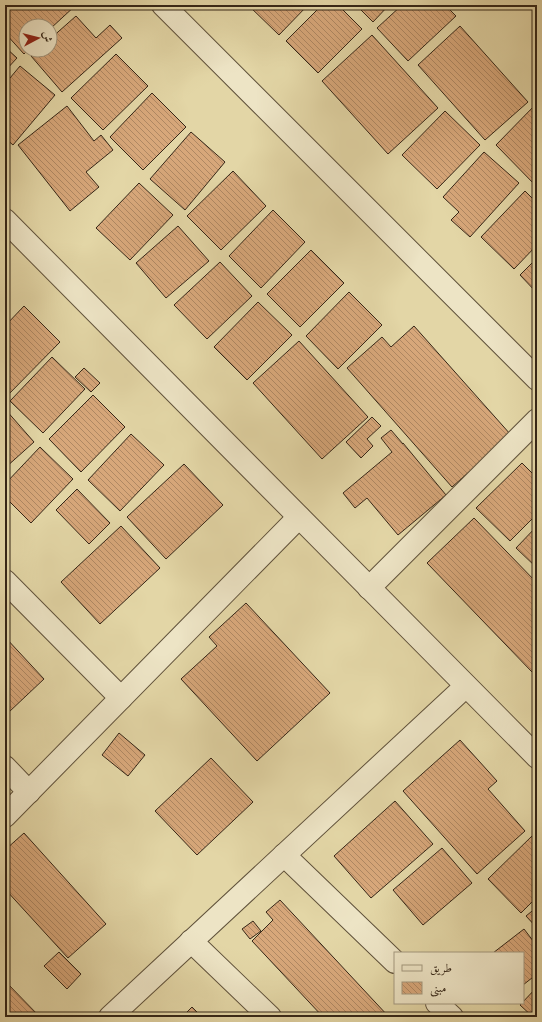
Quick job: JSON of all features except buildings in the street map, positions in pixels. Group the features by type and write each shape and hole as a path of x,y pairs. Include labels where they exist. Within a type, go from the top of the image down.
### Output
{"street":[{"path":"163,5 537,379"},
{"path":"5,220 537,757"},
{"path":"369,588 537,420"},
{"path":"5,816 299,517"},
{"path":"5,581 121,698"},
{"path":"110,1017 466,686"},
{"path":"5,767 29,792"},
{"path":"284,855 394,961"},
{"path":"191,941 270,1017"},
{"path":"438,1004 452,1017"}]}
